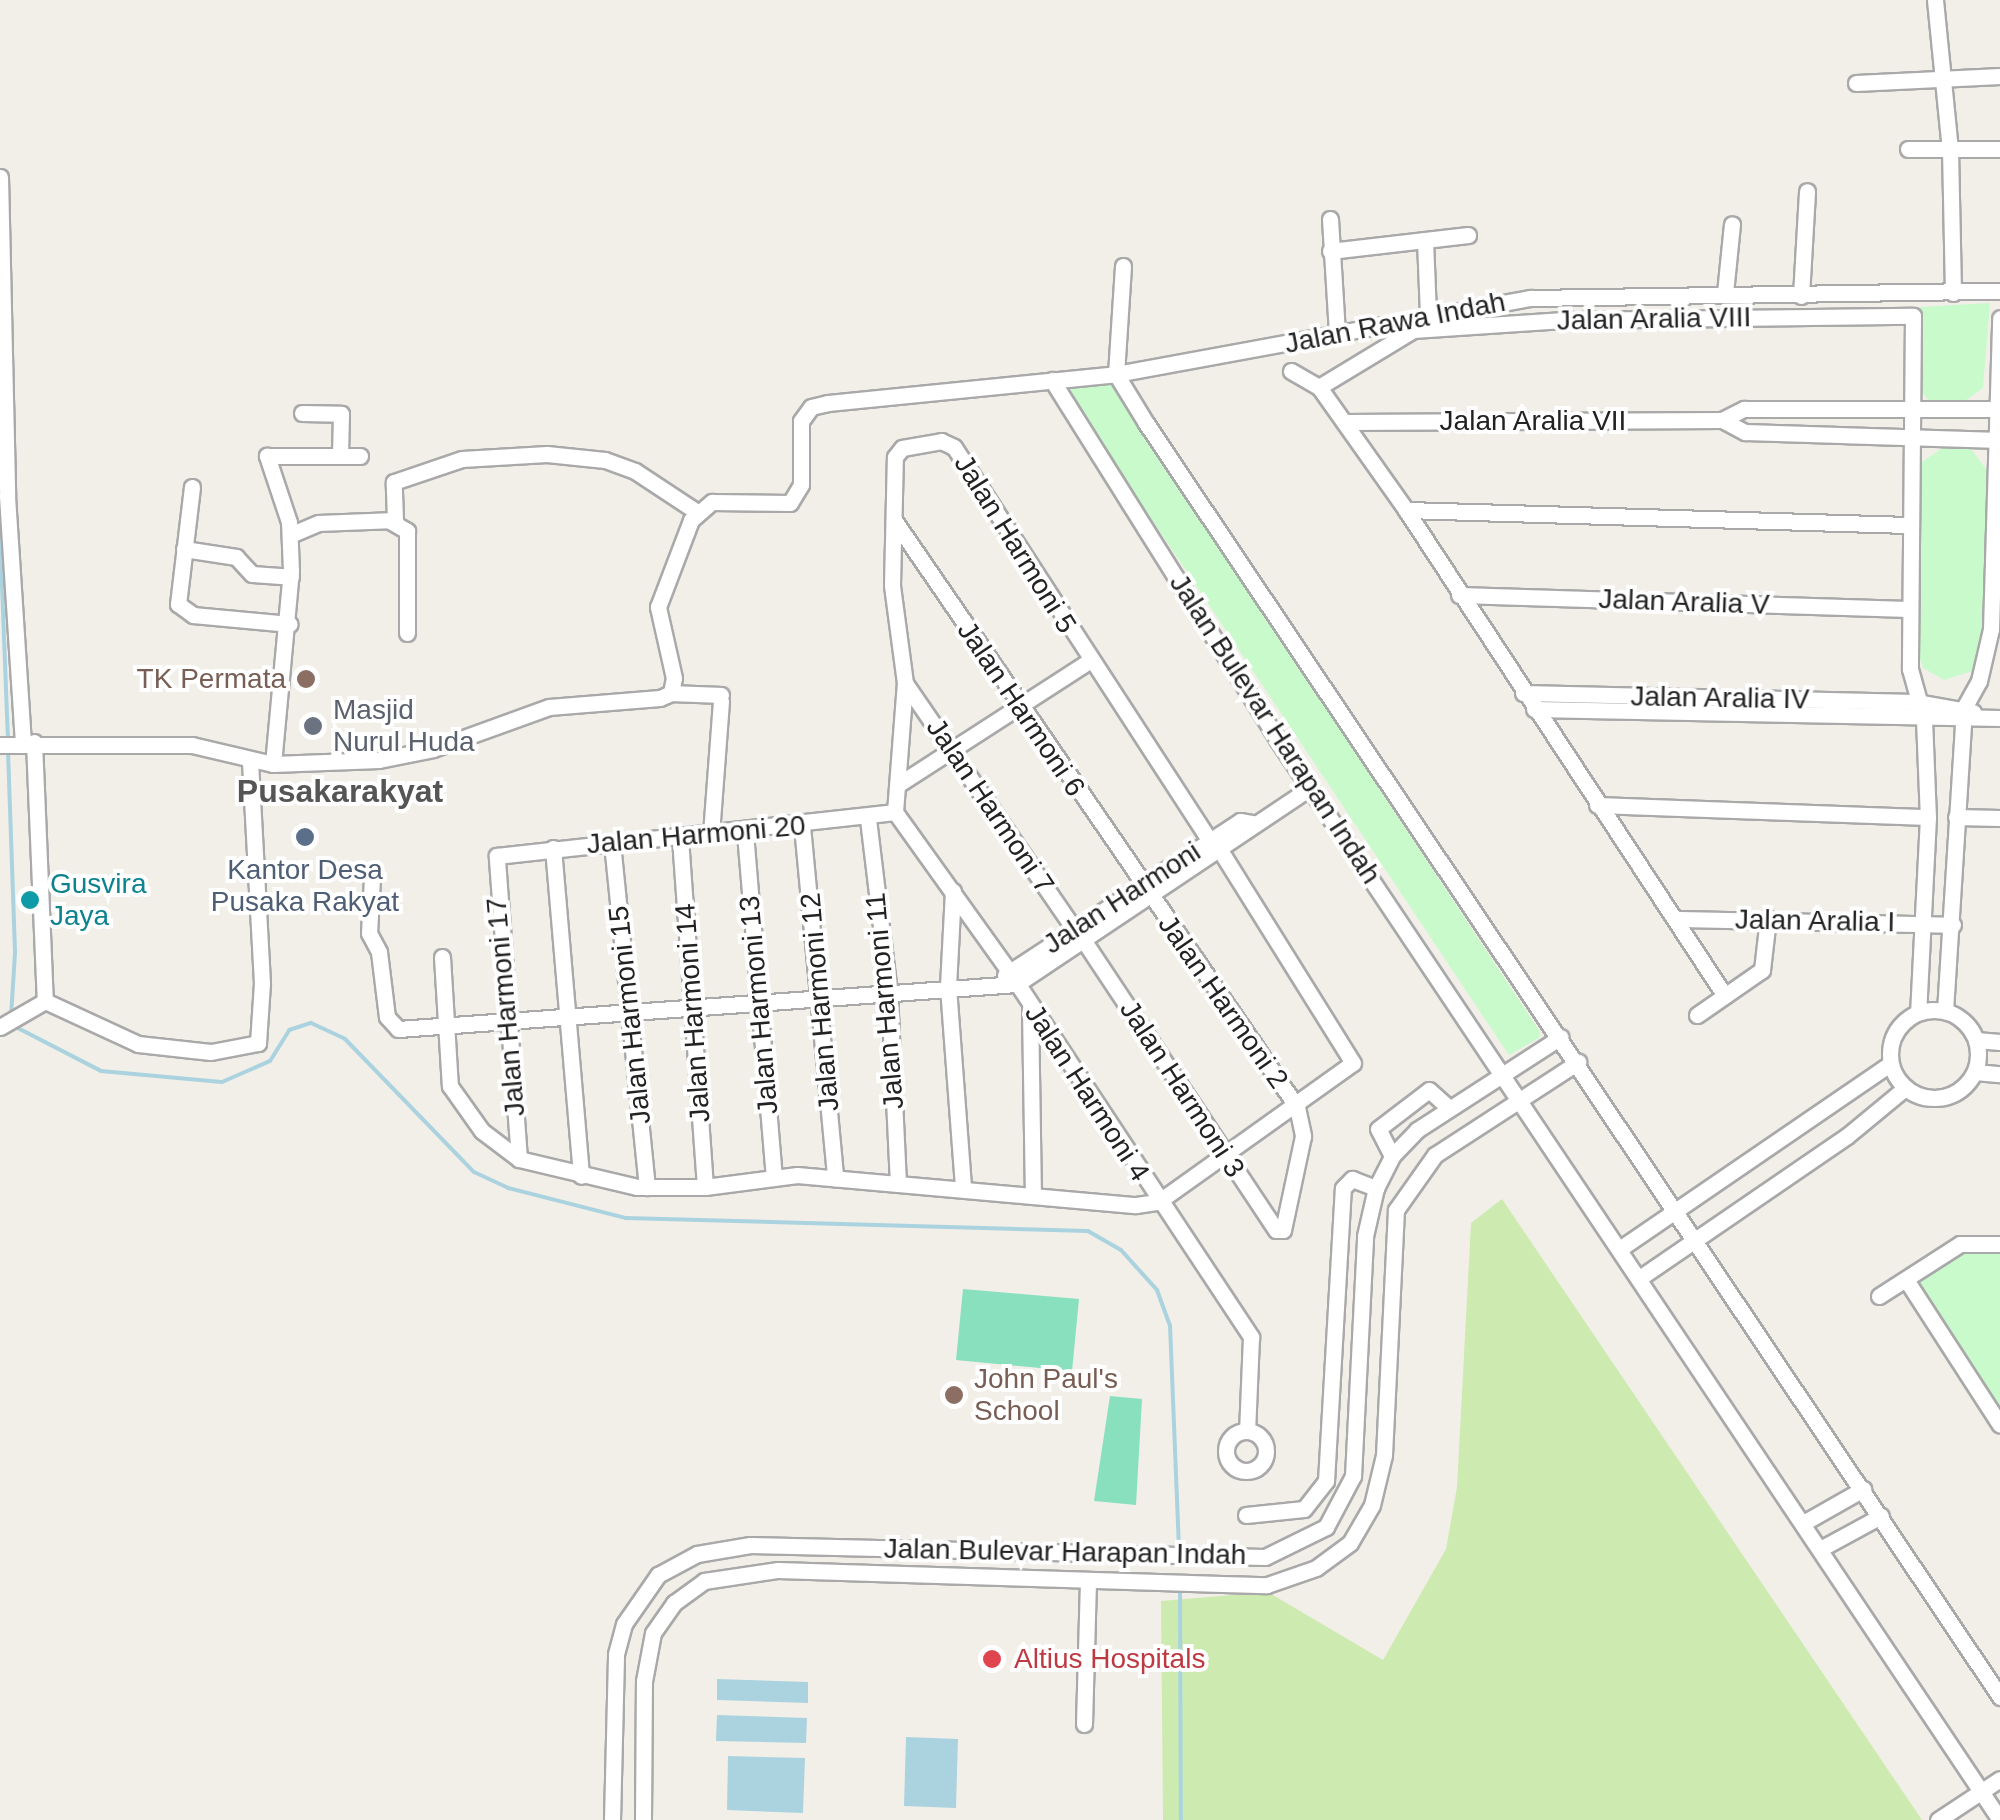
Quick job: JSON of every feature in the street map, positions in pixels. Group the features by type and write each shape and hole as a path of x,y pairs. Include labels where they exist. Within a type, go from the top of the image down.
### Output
{"street":[{"path":"1934,0 1950,149 1953,293"},
{"path":"1856,82 2000,76"},
{"path":"1908,149 2000,149"},
{"path":"0,176 7,496 18,744 44,1001"},
{"path":"1802,296 1807,190"},
{"path":"1330,219 1338,332"},
{"path":"1725,293 1732,224"},
{"path":"1330,252 1468,235"},
{"path":"1425,240 1428,314"},
{"path":"1123,266 1116,374 2000,1696"},
{"name":"Jalan Rawa Indah","path":"696,512 712,502 790,503 801,485 801,421 811,408 828,403 1116,374 1530,298 2000,291"},
{"name":"Jalan Aralia VIII","path":"1319,387 1412,330 1564,320 1907,316 1918,328 1910,406 1909,525 1909,608 1916,702"},
{"path":"1946,1011 1964,715 1996,629 2000,318"},
{"path":"1291,371 1319,387 1406,510 1596,806 1726,996"},
{"name":"Jalan Bulevar Harapan Indah","path":"1052,380 1310,788 1622,1248 1998,1818"},
{"name":"Jalan Aralia VII","path":"1344,422 1722,420 1744,409 2000,408"},
{"path":"302,412 341,414 340,455"},
{"name":"Jalan Aralia VII","path":"1722,420 1745,432 1998,440"},
{"name":"Jalan Harmoni 5","path":"895,812 906,683 892,585 896,457 902,448 941,441 954,447 1088,660 1216,847 1352,1058 1350,1069 1297,1107"},
{"path":"273,764 290,624 291,577 290,535 268,454 360,456"},
{"path":"290,535 318,523 396,520 394,482 421,469 462,459 547,454 629,468 696,512 658,607 674,671 671,693"},
{"path":"192,487 174,596 183,608 290,624"},
{"path":"1406,510 1909,525"},
{"name":"Jalan Harmoni 6","path":"894,520 1144,891"},
{"path":"390,521 407,531 407,633"},
{"path":"184,548 236,556 252,574 291,577"},
{"name":"Jalan Aralia V","path":"1459,596 1909,608"},
{"path":"899,784 954,752 1088,660"},
{"name":"Jalan Harmoni 7","path":"906,683 1080,936"},
{"path":"18,744 192,745 273,764 378,760 433,748 549,707 671,693 721,698 711,834"},
{"name":"Jalan Aralia IV","path":"1523,693 1916,702 1964,715"},
{"path":"1916,702 1924,719 1928,817 1926,924 1918,1012"},
{"path":"1534,709 1994,718"},
{"path":"44,1001 138,1044 211,1052 258,1043 262,984 250,760"},
{"name":"Jalan Harmoni","path":"948,987 995,985 1013,978 1216,847 1240,821 1253,823 1310,788"},
{"path":"1596,806 1928,817"},
{"name":"Jalan Harmoni 20","path":"497,856 745,833 895,812"},
{"name":"Jalan Harmoni 4","path":"895,812 1013,978 1251,1338 1247,1431"},
{"path":"1956,817 2000,818"},
{"name":"Jalan Harmoni 11","path":"868,818 889,993 898,1183"},
{"name":"Jalan Harmoni 12","path":"802,826 822,998 835,1178"},
{"name":"Jalan Harmoni 13","path":"745,833 774,1176"},
{"name":"Jalan Harmoni 14","path":"680,838 706,1188"},
{"name":"Jalan Harmoni 15","path":"612,843 632,1009 647,1188"},
{"path":"553,848 581,1176"},
{"name":"Jalan Harmoni 17","path":"497,856 519,1158"},
{"path":"372,878 370,933 380,952 388,1021 398,1030 445,1022 568,1012 948,987"},
{"path":"953,891 948,987 963,1188"},
{"name":"Jalan Harmoni 2","path":"1144,891 1297,1107"},
{"path":"1697,1015 1768,960 1768,918"},
{"name":"Jalan Aralia I","path":"1676,919 1953,924"},
{"name":"Jalan Harmoni 3","path":"1080,936 1222,1152 1281,1232 1303,1136 1297,1107"},
{"path":"442,957 450,1086 482,1132 519,1158 581,1176 647,1188 706,1188 774,1176 1158,1202 1222,1152 1297,1107"},
{"path":"0,1027 44,1001"},
{"path":"1030,1006 1033,1194"},
{"path":"1976,1040 1975,1072 1952,1095 1936,1098 1905,1088 1890,1064 1894,1033 1918,1012 1946,1011 1976,1040 2000,1042"},
{"path":"1309,1506 1326,1526 1353,1476 1358,1444 1366,1236 1376,1188 1392,1156 1449,1108 1561,1037"},
{"name":"Jalan Bulevar Harapan Indah","path":"643,1820 644,1682 653,1632 674,1603 704,1582 740,1571 790,1570 1206,1586 1294,1578 1350,1542 1372,1505 1384,1455 1396,1210 1435,1155 1578,1062"},
{"path":"1622,1248 1890,1064"},
{"path":"1975,1072 2000,1074"},
{"path":"1641,1277 1905,1088"},
{"path":"1392,1156 1378,1130 1428,1090 1449,1108"},
{"path":"1246,1515 1309,1506 1326,1481 1332,1442 1336,1232 1346,1182 1376,1188"},
{"path":"1336,1232 1366,1236"},
{"path":"1879,1296 1960,1244 2000,1244"},
{"path":"1907,1281 2000,1425"},
{"path":"1332,1442 1358,1444"},
{"path":"1805,1522 1862,1489"},
{"path":"1822,1548 1880,1516"},
{"name":"Jalan Bulevar Harapan Indah","path":"612,1820 616,1654 638,1598 658,1575 698,1554 792,1546 1265,1557 1326,1526"},
{"path":"790,1570 792,1546"},
{"path":"1000,1552 1000,1578"},
{"path":"1084,1724 1088,1581"},
{"path":"1938,1820 2000,1779"}],"green space":[{"path":"1990,303 1983,388 1962,403 1930,403 1920,389 1920,307"},
{"path":"1108,379 1540,1032 1539,1038 1509,1055 1067,392 1071,384"},
{"path":"1950,443 1971,449 1989,473 1987,644 1976,670 1944,680 1923,668 1917,650 1914,467"},
{"path":"1502,1199 1922,1820 1163,1820 1161,1601 1268,1592 1383,1660 1446,1549 1457,1487 1471,1223"},
{"path":"1962,1252 2000,1254 2000,1414 1916,1281"},
{"path":"963,1289 1079,1299 1072,1371 956,1360"},
{"path":"1110,1396 1142,1399 1136,1505 1094,1501"}],"water":[{"path":"717,1679 808,1682 808,1703 717,1700"},
{"path":"717,1715 807,1718 806,1743 716,1741"},
{"path":"906,1737 958,1739 956,1808 904,1806"},
{"path":"728,1756 805,1758 803,1813 727,1810"}],"waterway":[{"path":"0,533 8,742"},
{"path":"8,751 15,953 11,1016"},
{"path":"12,1025 101,1071 222,1082 270,1061 289,1030 311,1023 345,1039 474,1172 508,1188 626,1218 1088,1231 1121,1250 1157,1290 1170,1325 1179,1550"},
{"path":"1180,1585 1181,1820"}],"place":[{"name":"TK Permata","path":"306,679"},
{"name":"Masjid Nurul Huda","path":"313,726"},
{"name":"Kantor Desa Pusaka Rakyat","path":"305,837"},
{"name":"Gusvira Jaya","path":"30,900"},
{"name":"John Paul's School","path":"954,1395"},
{"name":"Altius Hospitals","path":"992,1659"}],"district":[{"name":"Pusakarakyat","path":"340,791"}]}
